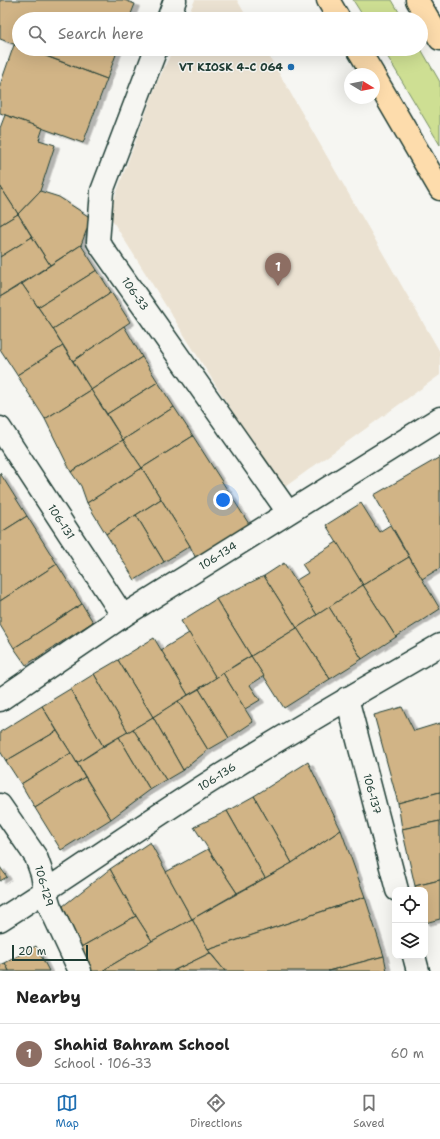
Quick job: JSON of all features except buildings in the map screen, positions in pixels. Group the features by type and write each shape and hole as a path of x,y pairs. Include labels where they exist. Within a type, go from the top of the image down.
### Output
{"highway":[{"path":"328,0 336,12"},
{"path":"417,0 424,12"},
{"path":"428,18 440,38"},
{"path":"362,56 370,68"},
{"path":"380,85 440,189"}],"street":[{"path":"171,12 175,0"},
{"name":"106-33","path":"153,56 102,191 98,242 288,512"},
{"name":"106-134","path":"0,700 122,616 440,418"},
{"name":"106-131","path":"0,428 122,616"},
{"name":"106-136","path":"0,920 45,892 189,795 347,698 440,645"},
{"name":"106-137","path":"347,698 396,887"},
{"name":"106-129","path":"0,806 36,857 50,907 80,971"},
{"path":"415,959 418,971"}],"shaded area":[{"path":"195,0 237,0 244,12 189,12"},
{"path":"170,56 269,56 440,352 440,375 282,489 112,220 110,212 113,202 157,83"}],"green space":[{"path":"353,0 392,0 399,12 361,12"},
{"path":"387,56 425,56 440,82 440,145"}],"place":[{"name":"VT KIOSK 4-C 064","path":"291,67"},
{"name":"Shahid Bahram School","path":"278,286"}]}
